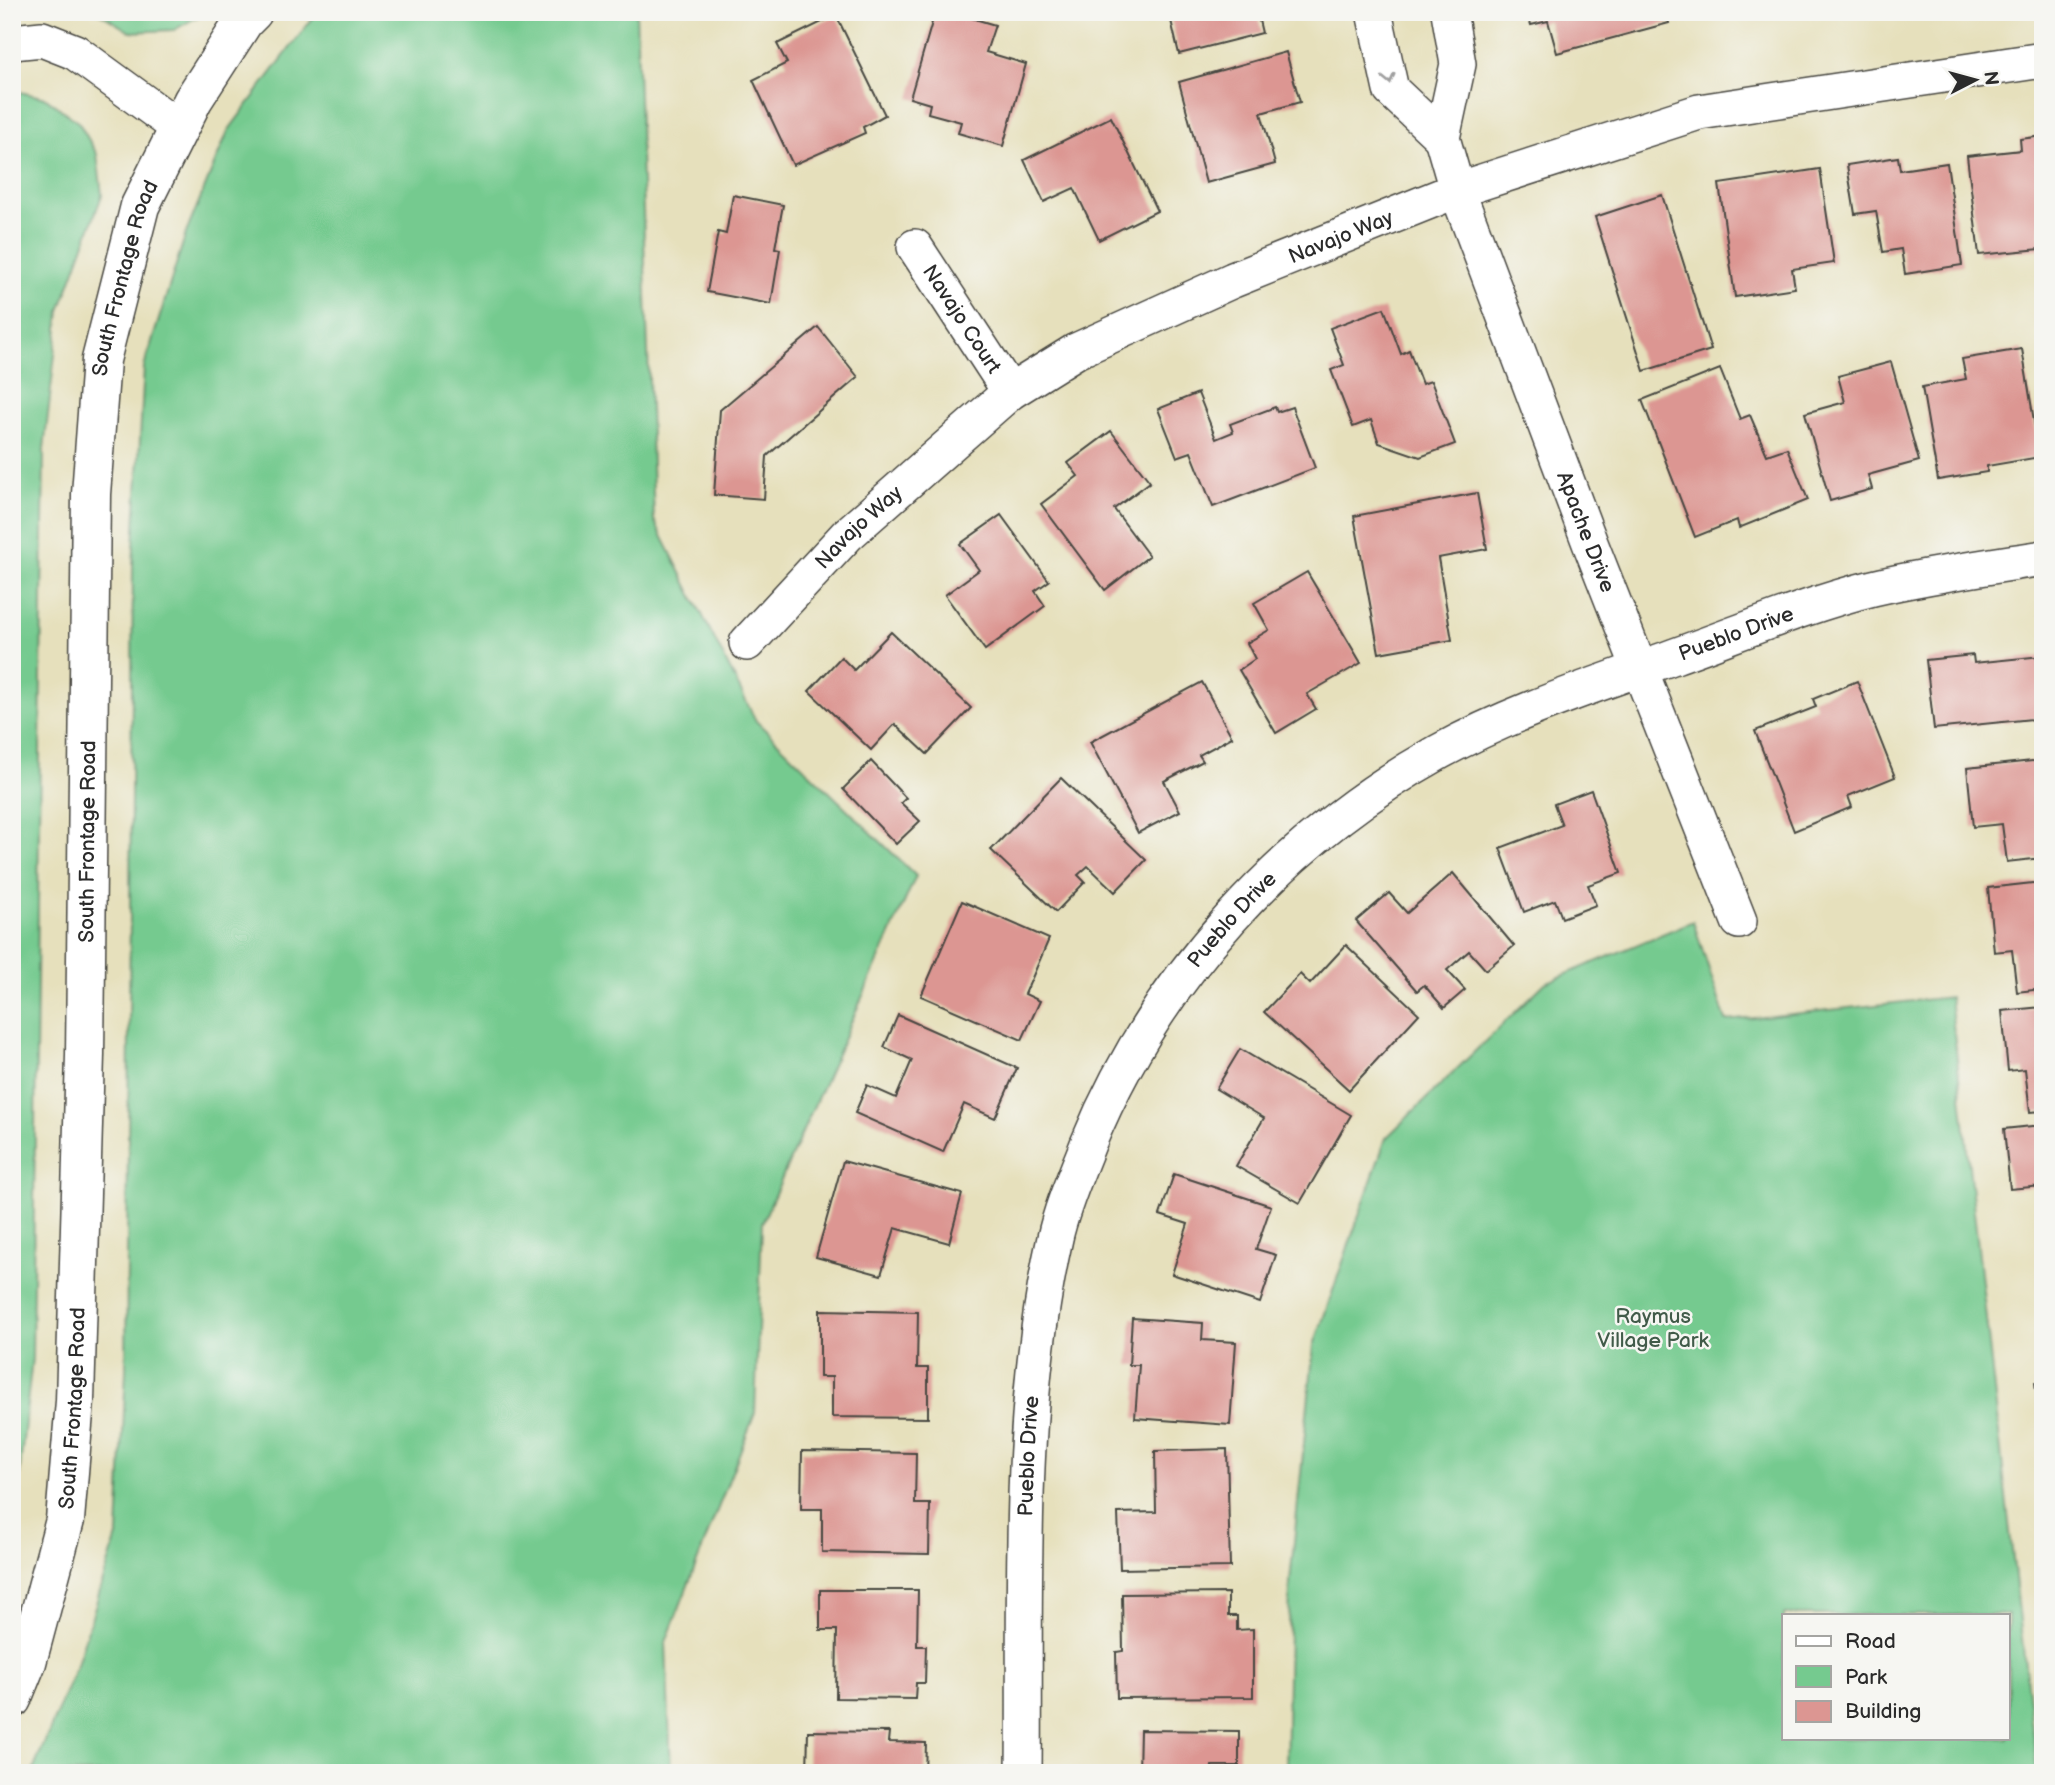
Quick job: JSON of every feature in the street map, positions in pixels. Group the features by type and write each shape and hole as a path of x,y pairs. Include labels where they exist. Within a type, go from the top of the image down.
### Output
{"street":[{"name":"South Frontage Road","path":"12,1699 27,1661 65,1520 75,1401 85,1055 91,494 101,360 141,206 193,100 244,21 253,12"},
{"path":"1374,12 1391,90 1442,138"},
{"name":"Apache Drive","path":"1449,12 1458,64 1442,138 1457,190 1585,530 1642,668 1739,921"},
{"path":"12,42 42,39 75,52 179,128"},
{"name":"Navajo Way","path":"747,643 847,536 1010,392 1076,351 1209,291 1457,190 1699,112 2043,60"},
{"name":"Navajo Court","path":"915,247 1010,392"},
{"name":"Pueblo Drive","path":"1024,1773 1029,1404 1056,1234 1099,1118 1146,1027 1195,959 1238,909 1282,866 1373,792 1444,749 1482,731 1768,622 1871,589 2043,558"}],"green space":[{"path":"98,12 206,12 174,30 130,32"},
{"path":"317,12 636,12 654,520 756,721 916,876 762,1223 755,1413 666,1642 671,1773 32,1773 77,1664 118,1533 126,1370 133,565 144,367 186,233 228,131"},
{"path":"20,92 46,98 79,123 97,154 102,195 60,311 44,449 32,1358 12,1542 12,93"},
{"name":"Raymus Village Park","path":"1693,921 1726,1021 1950,997 2037,1773 1286,1773 1290,1581 1314,1345 1386,1138 1545,983"}],"building":[{"path":"935,12 951,12 995,25 986,52 1026,64 1003,146 958,133 961,122 928,113 930,104 910,98"},
{"path":"1169,12 1257,12 1262,33 1179,54"},
{"path":"1527,12 1666,12 1669,23 1557,53 1548,21 1531,25"},
{"path":"836,15 885,115 863,127 865,133 793,165 753,80 787,63 777,44"},
{"path":"1286,52 1300,102 1261,113 1275,164 1206,183 1179,82"},
{"path":"1111,117 1157,211 1099,240 1074,188 1044,202 1024,160"},
{"path":"2043,136 2040,249 1979,255 1967,156 2021,150 2020,139"},
{"path":"1898,157 1900,170 1947,163 1962,265 1905,274 1901,249 1883,252 1876,211 1855,214 1847,165"},
{"path":"1820,169 1834,263 1792,269 1795,288 1735,297 1719,184"},
{"path":"733,195 783,205 775,248 780,249 771,304 707,292 718,232 726,234"},
{"path":"1662,195 1711,350 1644,371 1595,217"},
{"path":"1384,308 1401,354 1409,350 1422,384 1431,381 1455,444 1420,457 1379,443 1371,420 1353,427 1331,370 1344,365 1330,328"},
{"path":"818,327 858,377 767,456 764,499 714,495 720,410"},
{"path":"2022,349 2040,457 1987,466 1987,472 1938,480 1922,387 1966,379 1962,359"},
{"path":"1891,362 1919,461 1868,475 1872,489 1830,501 1805,413 1845,402 1838,376"},
{"path":"1720,369 1740,419 1750,415 1767,455 1787,448 1808,500 1739,528 1737,520 1695,537 1642,400"},
{"path":"1198,393 1216,439 1233,432 1230,424 1275,407 1277,412 1292,407 1315,468 1213,507 1191,452 1177,457 1158,409"},
{"path":"1111,431 1150,482 1114,509 1149,556 1105,590 1041,504 1078,476 1068,463"},
{"path":"1477,493 1487,549 1438,558 1452,640 1379,653 1354,516"},
{"path":"1001,515 1049,581 1035,591 1045,606 985,650 945,595 979,570 960,544"},
{"path":"1307,572 1361,663 1307,694 1316,709 1276,733 1239,670 1255,659 1247,643 1269,630 1254,603"},
{"path":"891,632 971,708 927,754 895,724 871,750 809,691 841,657 854,670"},
{"path":"1973,655 1974,663 2043,656 2043,718 1934,729 1926,660"},
{"path":"1857,681 1895,777 1848,796 1852,807 1794,831 1755,731 1816,707 1813,699"},
{"path":"1202,682 1232,737 1199,755 1203,761 1164,781 1180,811 1138,833 1090,742"},
{"path":"2043,760 2043,858 2007,862 2002,824 1973,827 1967,768"},
{"path":"871,761 906,798 901,803 920,821 896,844 843,789"},
{"path":"1061,778 1146,860 1115,892 1088,866 1078,875 1085,882 1056,912 991,850"},
{"path":"1591,790 1621,873 1588,885 1596,905 1562,918 1555,900 1524,912 1500,848 1562,825 1554,804"},
{"path":"1453,873 1514,946 1486,970 1469,951 1447,970 1465,990 1444,1008 1424,985 1417,991 1356,921 1389,893 1407,913"},
{"path":"2043,882 2043,989 2017,992 2012,950 1994,952 1988,888"},
{"path":"962,901 1049,939 1025,994 1040,1001 1022,1040 921,996"},
{"path":"1346,945 1419,1014 1349,1090 1264,1012 1300,974 1310,984"},
{"path":"2043,1007 2043,1111 2030,1112 2025,1069 2008,1071 2002,1011"},
{"path":"898,1015 1017,1068 995,1118 964,1104 943,1152 855,1113 867,1085 896,1098 912,1060 884,1047"},
{"path":"1240,1049 1351,1115 1300,1203 1236,1166 1264,1118 1216,1089"},
{"path":"2043,1125 2043,1186 2010,1189 2004,1129"},
{"path":"843,1161 962,1194 949,1243 895,1228 881,1275 816,1257"},
{"path":"1174,1174 1271,1206 1256,1249 1276,1255 1260,1303 1172,1274 1188,1224 1160,1215"},
{"path":"820,1310 918,1312 917,1368 928,1368 928,1418 832,1417 832,1377 820,1377"},
{"path":"1132,1318 1203,1323 1202,1340 1236,1342 1230,1425 1135,1418 1139,1365 1129,1365"},
{"path":"2043,1381 2043,1432 2041,1432 2035,1382"},
{"path":"1227,1449 1230,1567 1120,1569 1118,1513 1156,1512 1155,1451"},
{"path":"802,1451 916,1453 915,1504 930,1504 929,1554 822,1552 822,1509 801,1509"},
{"path":"820,1590 918,1590 917,1646 926,1646 925,1683 916,1683 915,1699 836,1698 837,1630 820,1630"},
{"path":"1228,1593 1228,1616 1237,1616 1237,1630 1253,1629 1253,1697 1117,1698 1116,1652 1123,1651 1122,1594"},
{"path":"1140,1730 1239,1731 1239,1766 1212,1766 1211,1773 1139,1773"},
{"path":"808,1731 889,1732 888,1742 926,1743 925,1773 807,1773"}]}
